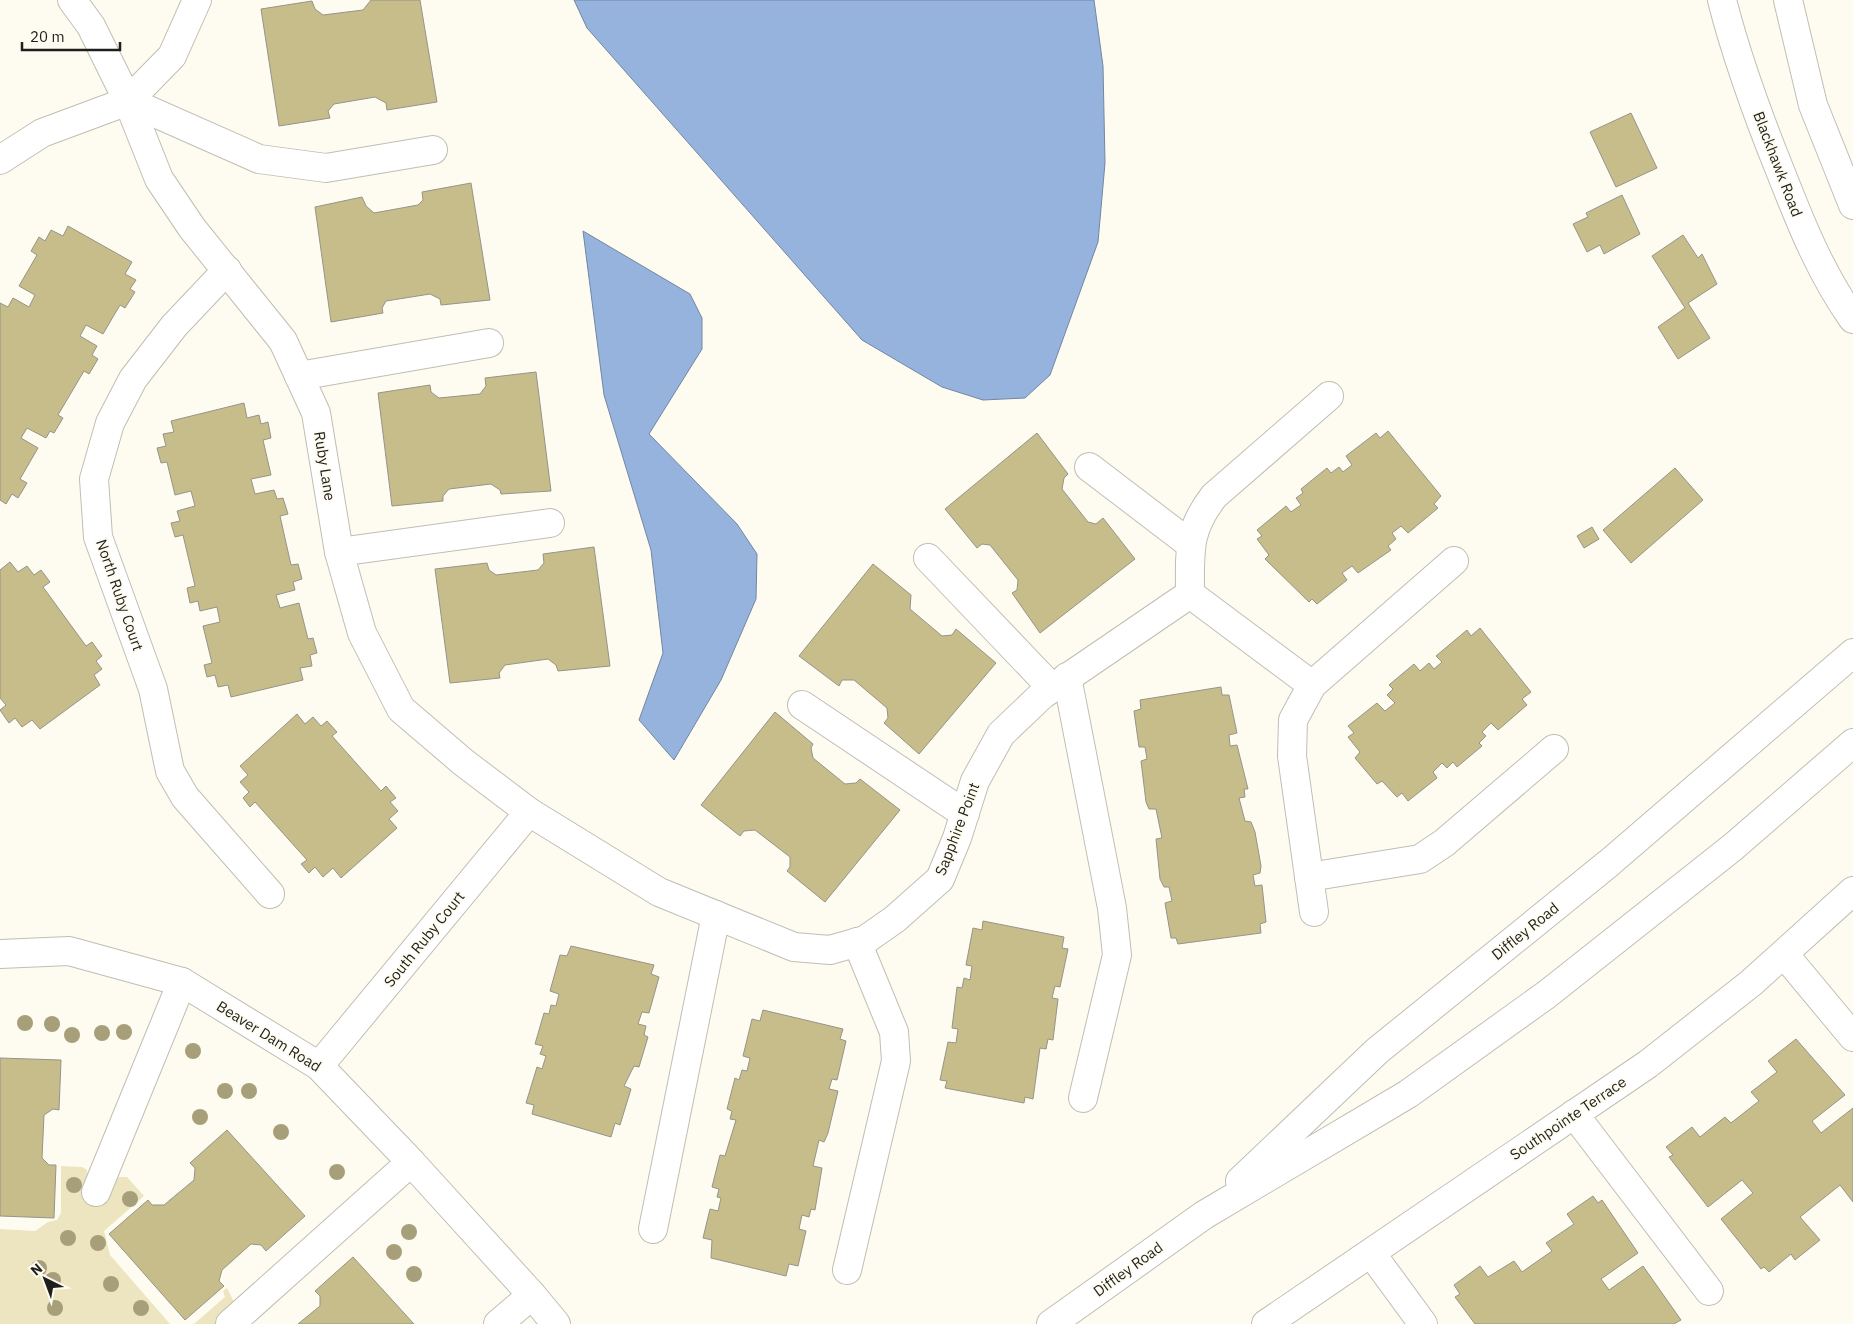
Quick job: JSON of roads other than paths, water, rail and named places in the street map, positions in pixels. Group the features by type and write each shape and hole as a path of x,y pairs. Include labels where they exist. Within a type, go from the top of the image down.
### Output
{"street":[{"name":"Ruby Lane","path":"72,0 91,26 128,101 159,179 192,228 282,341 299,376 316,413 339,552 362,633 401,709 463,762 529,812"},
{"path":"0,160 42,133 128,101 172,56 197,0"},
{"name":"Blackhawk Road","path":"1722,0 1733,43 1761,123 1810,245 1853,319"},
{"path":"1788,0 1813,104 1853,205"},
{"path":"128,101 259,159 326,168 433,150"},
{"name":"North Ruby Court","path":"227,270 174,326 133,379 110,423 94,479 98,537 153,689 170,771 185,797 270,894"},
{"path":"299,376 489,344"},
{"path":"1312,685 1190,594 1190,544 1201,513 1214,496 1330,396"},
{"path":"1089,467 1190,544"},
{"path":"339,552 550,522"},
{"path":"928,558 1060,683 1112,908 1116,955 1084,1098"},
{"path":"1314,912 1292,756 1293,720 1312,685 1454,561"},
{"name":"Sapphire Point","path":"529,812 658,892 794,947 830,950 865,940 895,919 940,879 965,814 975,781 1001,734 1042,695 1190,594"},
{"name":"Diffley Road","path":"1204,1215 1377,1051 1609,863 1853,653"},
{"path":"802,705 965,814"},
{"name":"Diffley Road","path":"1052,1324 1204,1215 1408,1094 1546,995 1733,847 1853,743"},
{"path":"1309,877 1420,859 1444,843 1554,749"},
{"name":"South Ruby Court","path":"320,1066 529,812"},
{"name":"Southpointe Terrace","path":"1266,1324 1655,1058 1751,983 1853,891"},
{"path":"653,1229 716,915"},
{"path":"847,1270 896,1061 894,1032 857,942"},
{"name":"Beaver Dam Road","path":"0,954 69,951 182,982 320,1066 411,1162 556,1324"},
{"path":"1784,954 1853,1037"},
{"path":"96,1192 182,982"},
{"path":"1574,1114 1709,1290"},
{"path":"230,1324 411,1162"},
{"path":"1371,1253 1423,1324"},
{"path":"498,1324 532,1295"}],"water":[{"path":"574,0 1094,0 1103,66 1105,163 1098,242 1050,375 1025,398 983,400 942,387 862,340 587,28"},
{"path":"583,231 690,294 702,318 702,349 649,434 737,524 757,554 756,599 721,680 674,760 639,720 663,653 651,550 604,395"}]}
